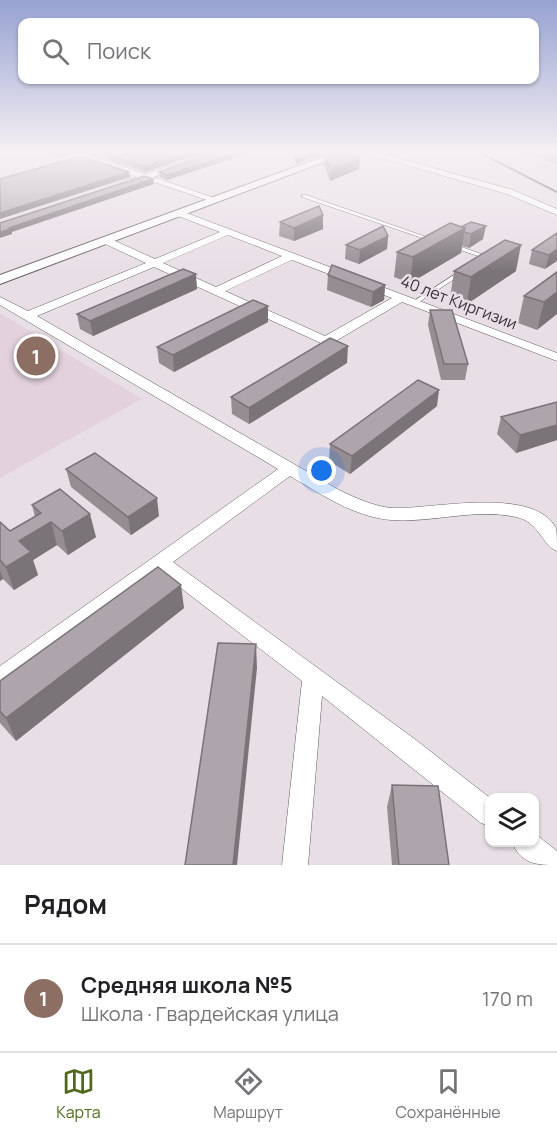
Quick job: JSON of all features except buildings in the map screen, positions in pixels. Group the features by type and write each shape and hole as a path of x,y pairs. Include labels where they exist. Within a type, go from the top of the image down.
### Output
{"street":[{"path":"191,191 216,200"},
{"path":"0,280 240,191"},
{"path":"508,191 557,212"},
{"name":"40 лет Киргизии","path":"181,214 557,357"},
{"path":"27,316 228,232"},
{"path":"107,241 326,340 400,298"},
{"path":"218,290 291,256"},
{"path":"0,300 289,469 360,507 392,514 495,508 519,511 537,519 557,544"},
{"path":"0,678 289,469"},
{"path":"160,562 485,811"},
{"path":"296,865 313,677"},
{"path":"530,847 554,865"}],"lane":[{"path":"304,196 440,242"},
{"path":"451,246 485,257 476,262"},
{"path":"414,303 467,268"}],"shaded area":[{"path":"0,313 142,399 0,478"}],"place":[{"name":"Средняя школа №5","path":"36,356"}]}
